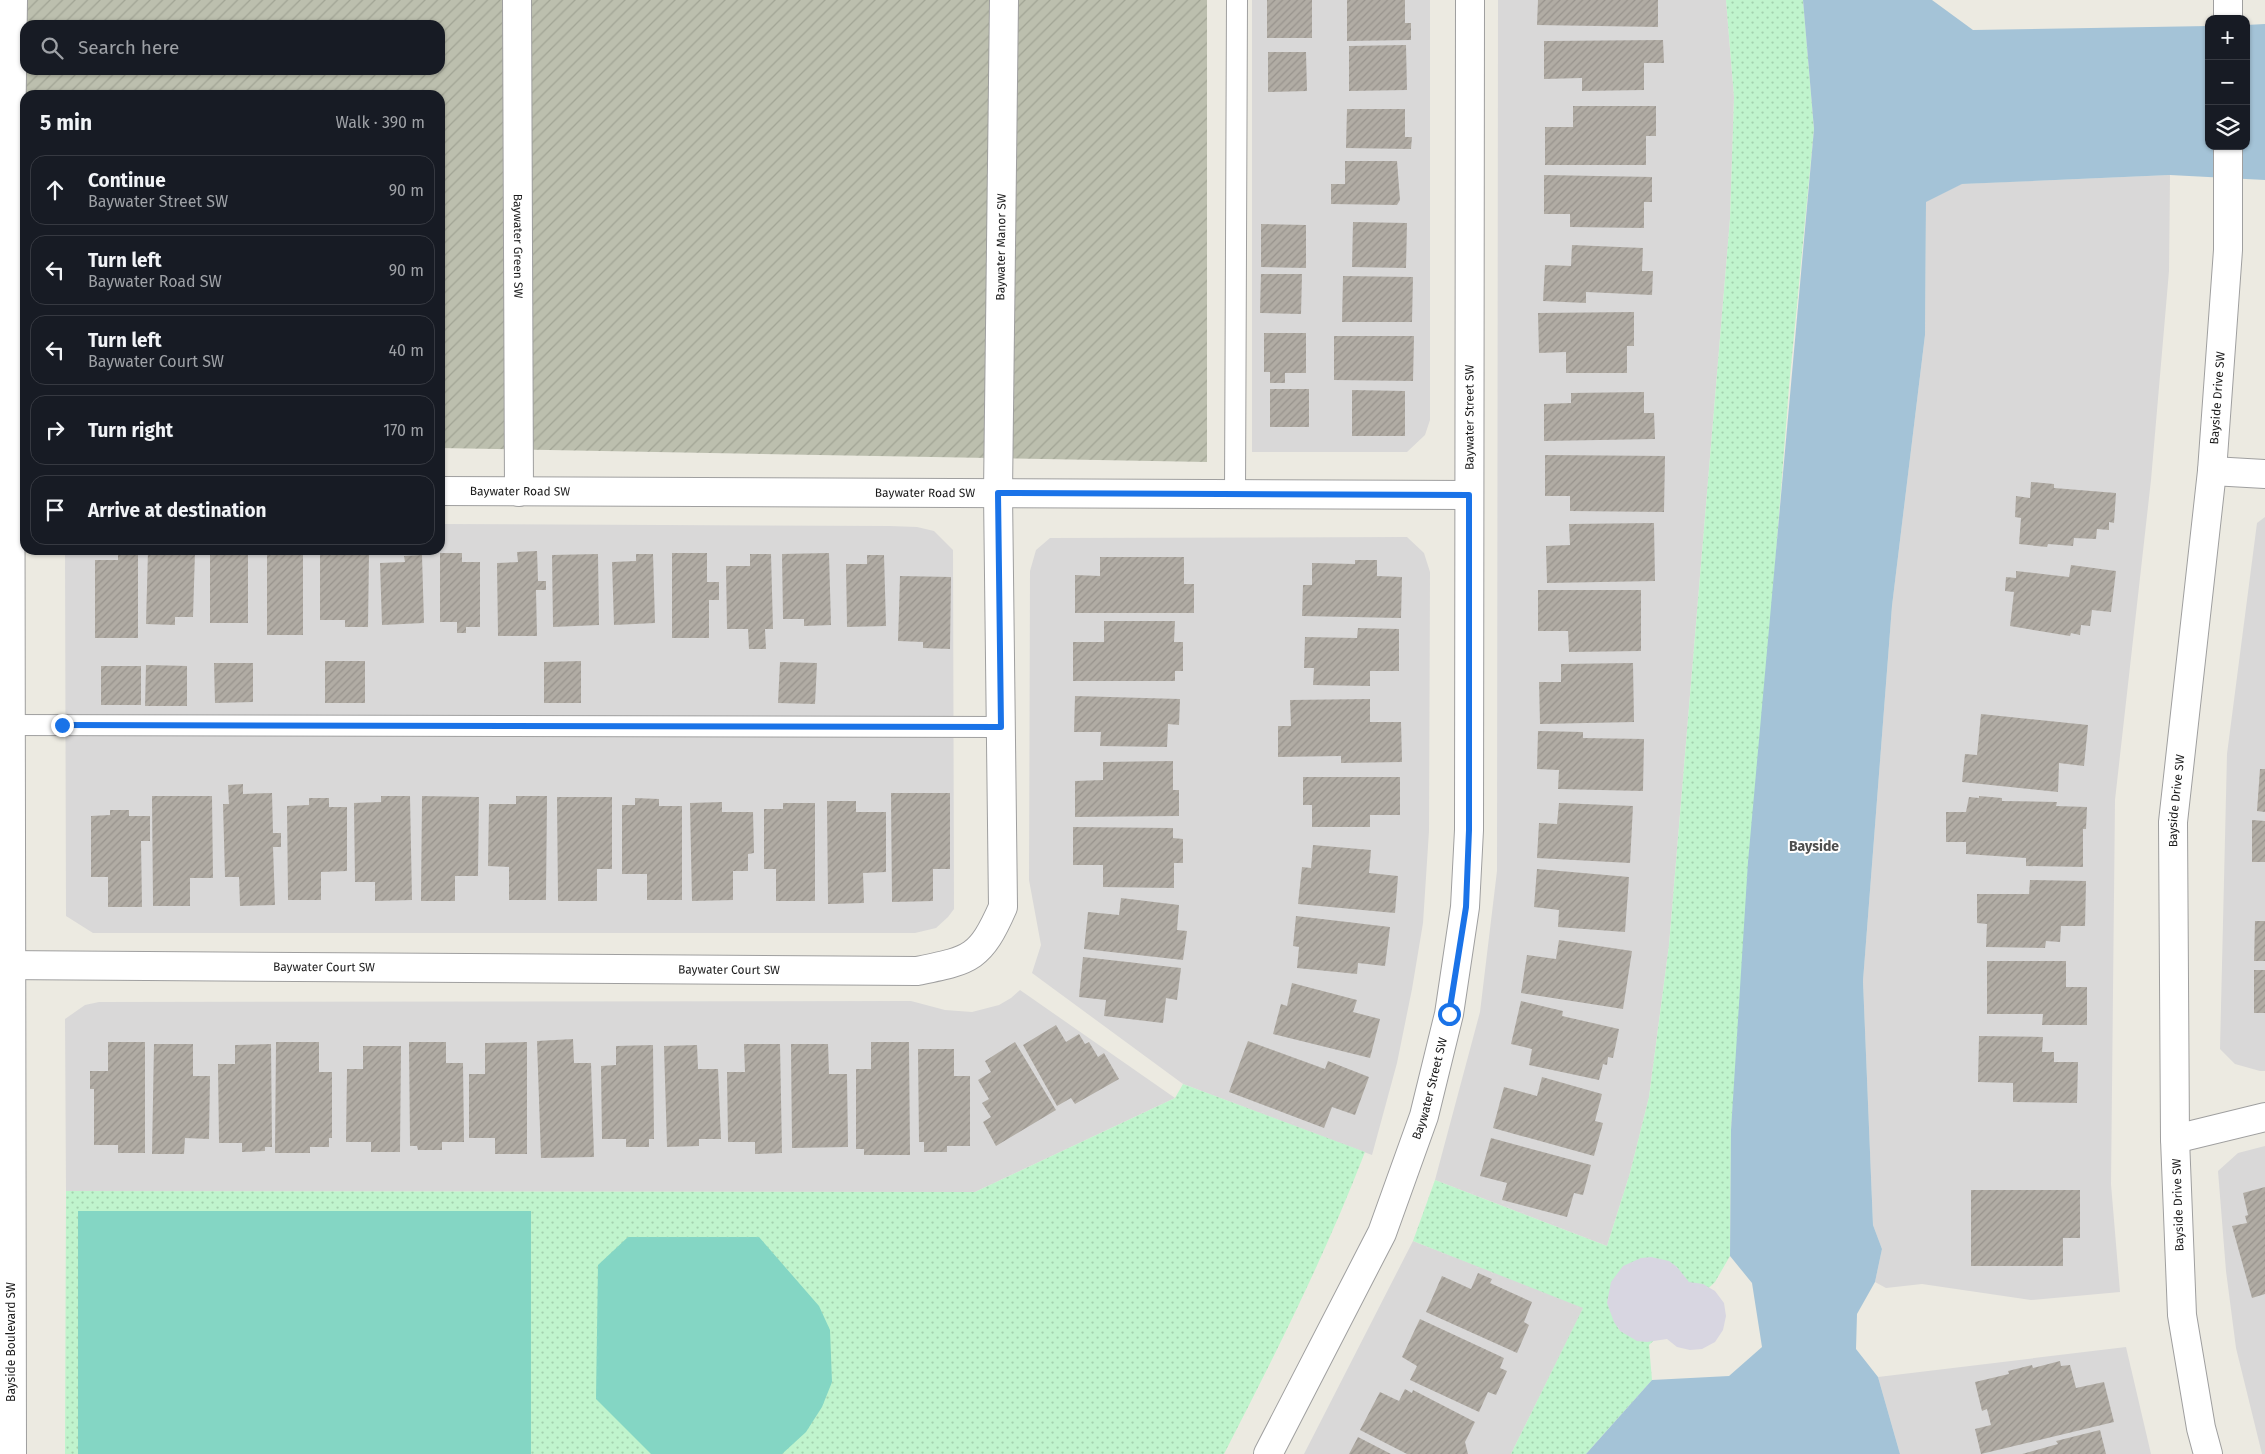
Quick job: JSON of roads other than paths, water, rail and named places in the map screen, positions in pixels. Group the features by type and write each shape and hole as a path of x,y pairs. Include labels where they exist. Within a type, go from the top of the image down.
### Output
{"street":[{"name":"Bayside Boulevard SW","path":"12,1454 6,1214 5,725 12,490 13,0"},
{"name":"Baywater Green SW","path":"517,0 519,492"},
{"name":"Baywater Manor SW","path":"998,493 1004,0"},
{"name":"Baywater Street SW","path":"1268,1454 1382,1233 1424,1116 1449,1014 1466,907 1469,830 1470,0"},
{"path":"2228,0 2228,15"},
{"name":"Bayside Drive SW","path":"2208,1454 2201,1428 2182,1315 2175,1139 2174,822 2212,471 2228,250 2228,150"},
{"path":"2212,471 2265,474"},
{"name":"Baywater Road SW","path":"445,491 1469,495"},
{"name":"Baywater Court SW","path":"5,965 917,971 948,964 974,954 990,936 1003,907 998,493"},
{"path":"2175,1139 2265,1117"}],"lane":[{"path":"1235,494 1237,0"},
{"path":"5,725 1001,727"}],"district":[{"name":"Bayside","path":"1814,846"}]}
